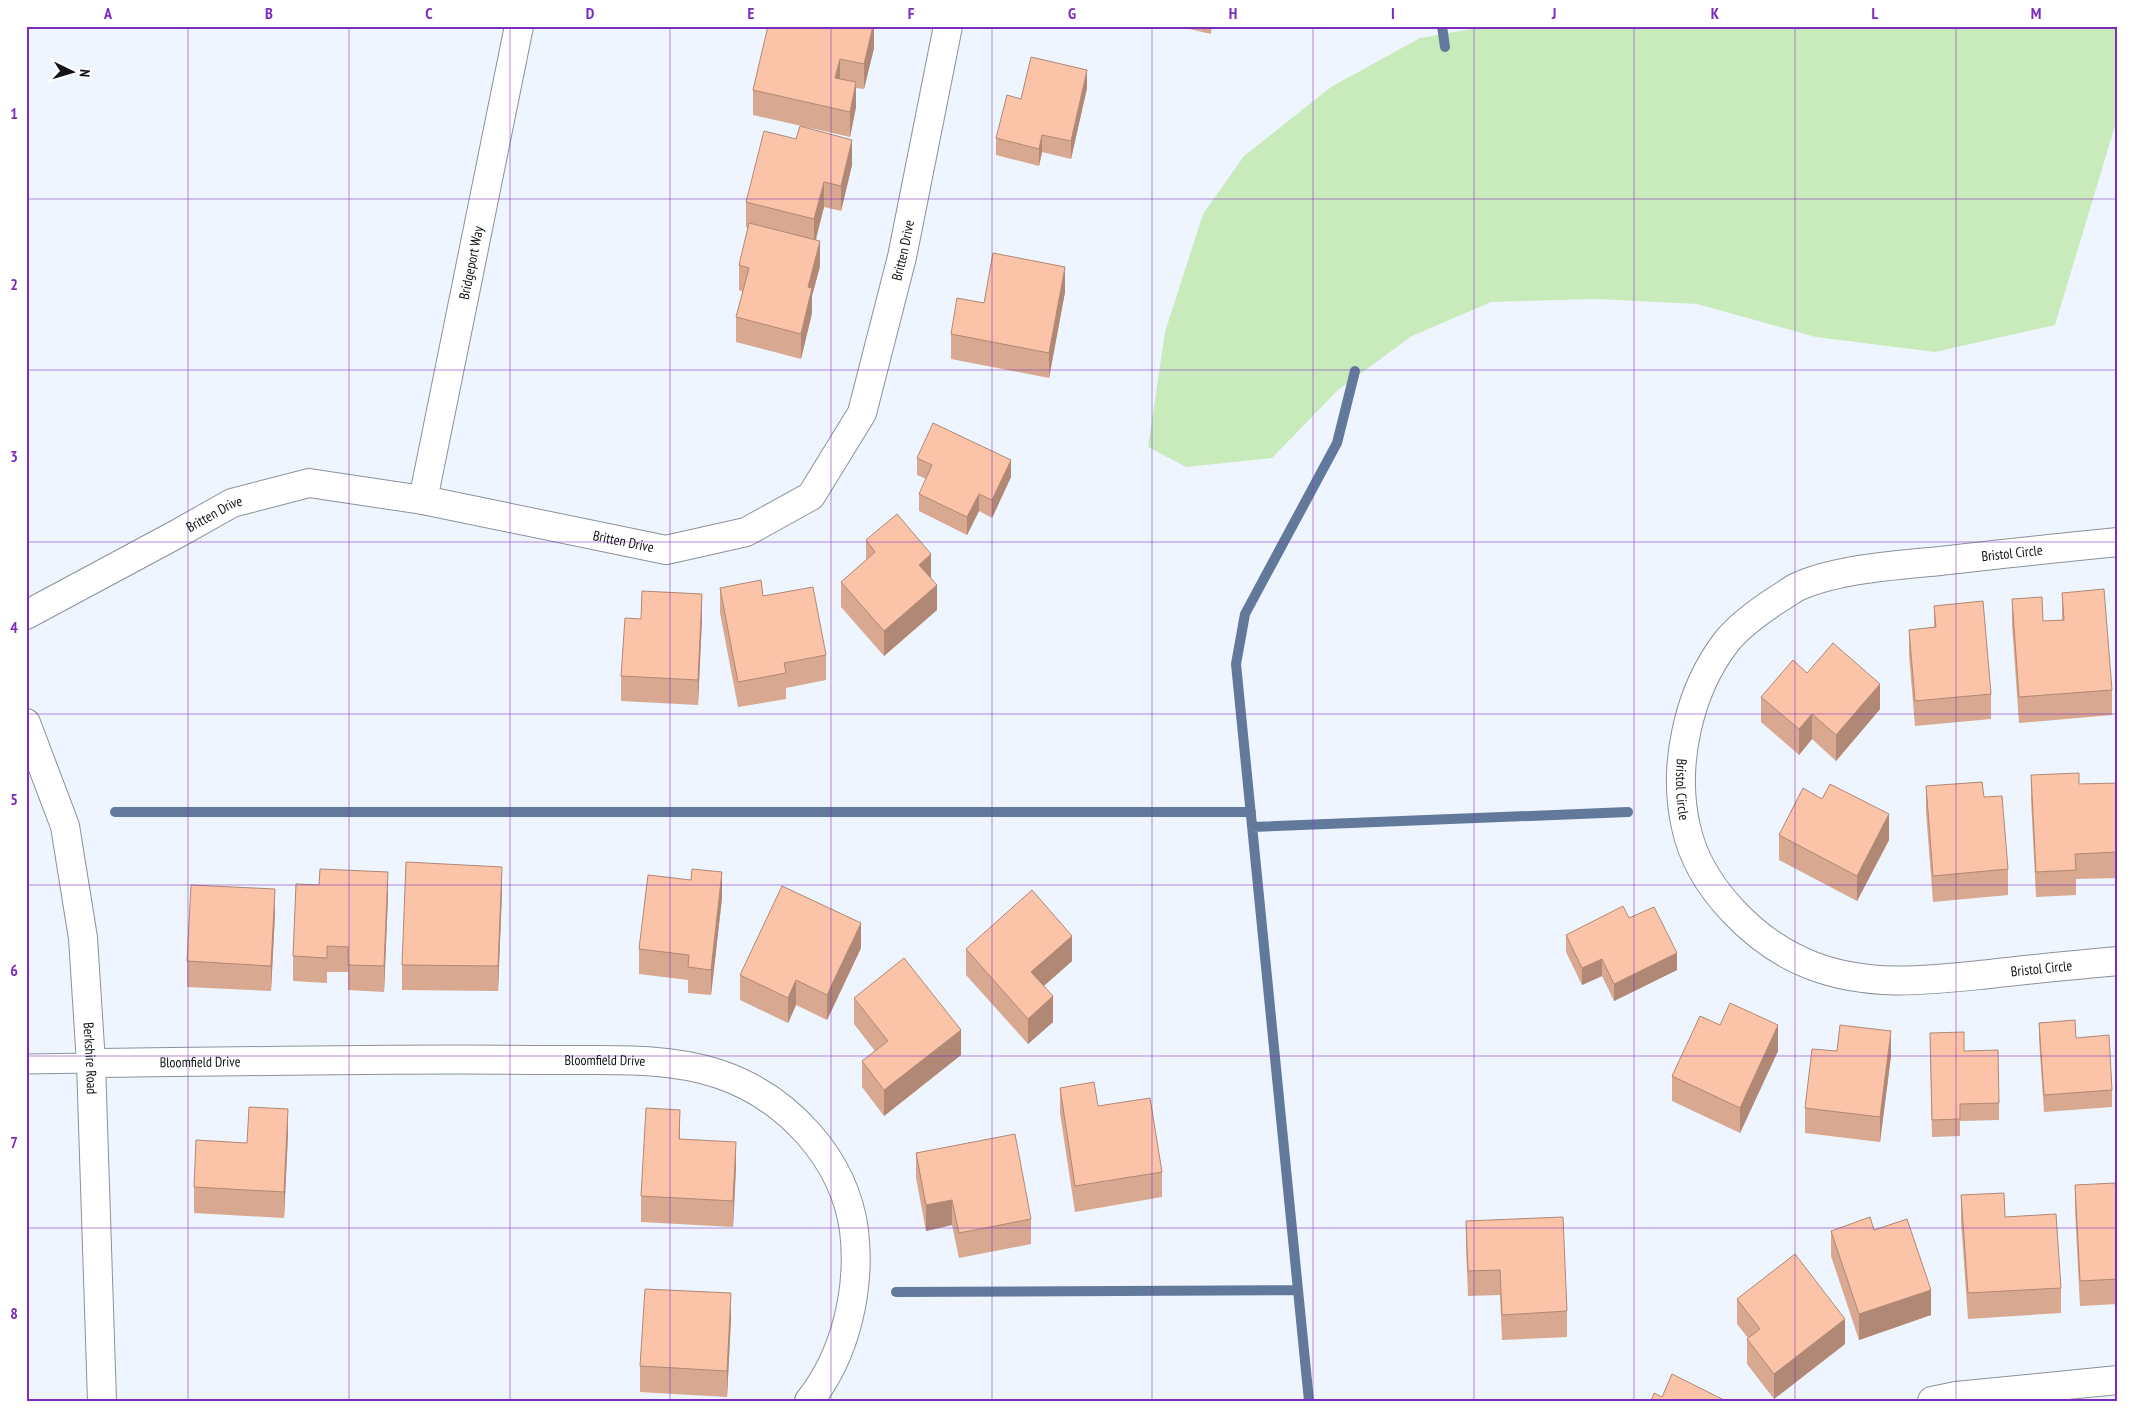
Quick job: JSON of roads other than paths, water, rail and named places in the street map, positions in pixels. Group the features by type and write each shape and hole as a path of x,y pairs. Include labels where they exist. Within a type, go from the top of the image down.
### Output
{"street":[{"name":"Bridgeport Way","path":"423,500 519,26"},
{"name":"Britten Drive","path":"26,615 177,534 232,502 309,483 423,500 666,550 746,532 811,496 862,413 902,258 948,26"},
{"name":"Bristol Circle","path":"2118,542 1893,565 1843,574 1797,587 1763,608 1728,640 1707,674 1691,714 1682,757 1682,797 1686,828 1696,856 1716,890 1743,922 1779,950 1811,966 1843,977 1882,981 1933,979 2118,961"},
{"name":"Berkshire Road","path":"26,724 66,826 83,938 92,1063 102,1401"},
{"name":"Bloomfield Drive","path":"92,1063 498,1060 661,1062 693,1066 722,1075 751,1088 778,1105 799,1123 832,1165 851,1214 855,1240 855,1278 850,1312 840,1344 828,1371 809,1401"},
{"path":"1932,1401 1956,1396 2118,1380"}],"lane":[{"path":"26,1064 92,1063"}],"waterway":[{"path":"1442,26 1445,47"},
{"path":"1309,1401 1236,664 1245,614 1337,443 1355,371"},
{"path":"115,812 1251,812"},
{"path":"1252,827 1628,812"},
{"path":"896,1292 1298,1290"}]}
